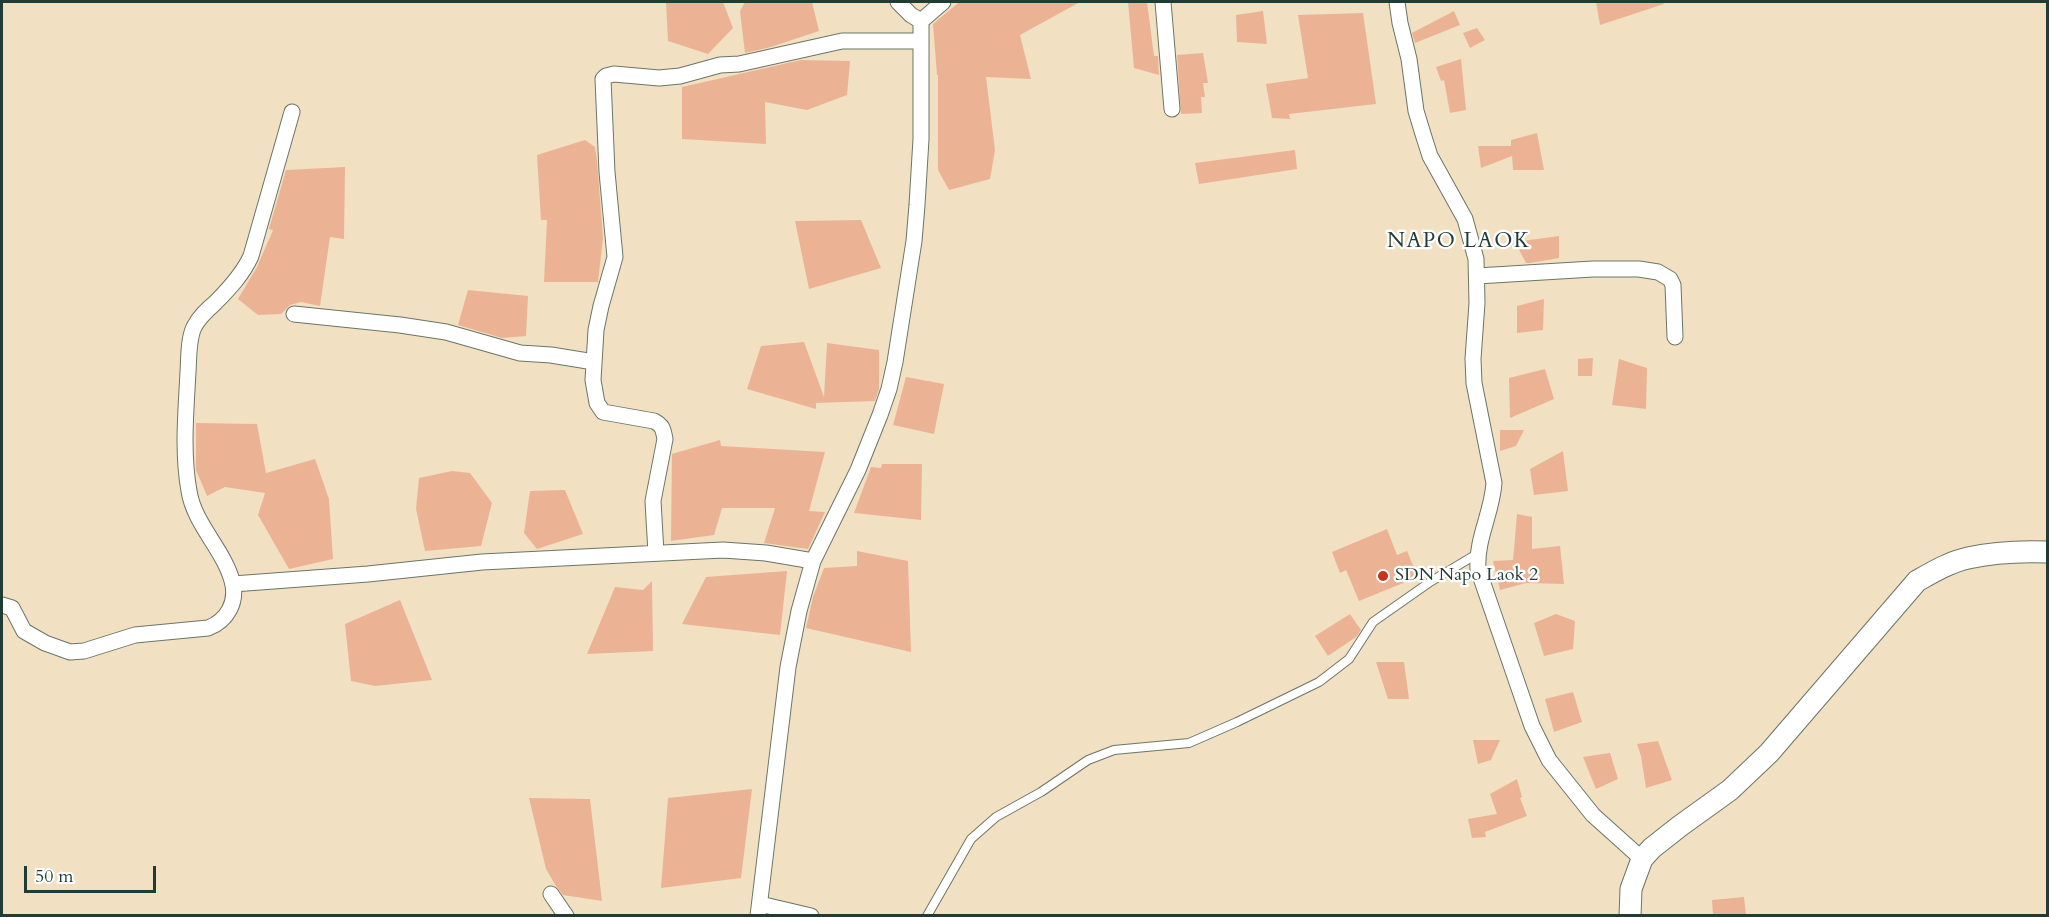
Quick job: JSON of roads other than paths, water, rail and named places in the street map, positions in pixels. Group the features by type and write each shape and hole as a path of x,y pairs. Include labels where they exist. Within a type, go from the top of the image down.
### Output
{"street":[{"path":"898,2 921,21"},
{"path":"811,915 759,910 788,667 798,611 813,561 858,470 889,389 918,206 921,139 921,21 943,2"},
{"path":"1163,2 1172,109"},
{"path":"1397,2 1409,59 1416,111 1423,134 1430,156 1465,219 1476,259 1474,383 1494,483 1493,497 1477,554 1478,569 1532,726 1549,760 1593,815 1642,859"},
{"path":"656,553 653,501 665,439 663,429 661,425 654,422 603,412 596,397 593,380 601,306 615,257 607,172 603,79 614,74 658,78 680,76 720,65 739,63 842,40 921,41"},
{"path":"2,604 12,608 24,631 45,643 70,652 78,652 135,635 196,631 217,625 226,618 233,597 233,584 229,572 204,529 189,494 186,469 186,415 190,344 193,329 200,317 245,269 292,112"},
{"path":"1477,276 1593,270 1639,269 1658,272 1671,279 1673,285 1675,337"},
{"path":"294,314 446,332 520,353 594,362"},
{"path":"233,584 368,574 482,562 723,550 766,552 813,561"},
{"path":"1630,915 1631,889 1642,859 1671,833 1730,790 1769,753 1917,581 1945,566 1967,558 2002,552 2048,552"},
{"path":"551,894 566,915"}],"lane":[{"path":"927,915 971,839 996,817 1041,792 1088,760 1114,750 1189,743 1319,682 1349,659 1373,622 1430,582 1477,554"}],"place":[{"name":"SDN Napo Laok 2","path":"1383,576"}],"district":[{"name":"NAPO LAOK","path":"1459,242"}]}
